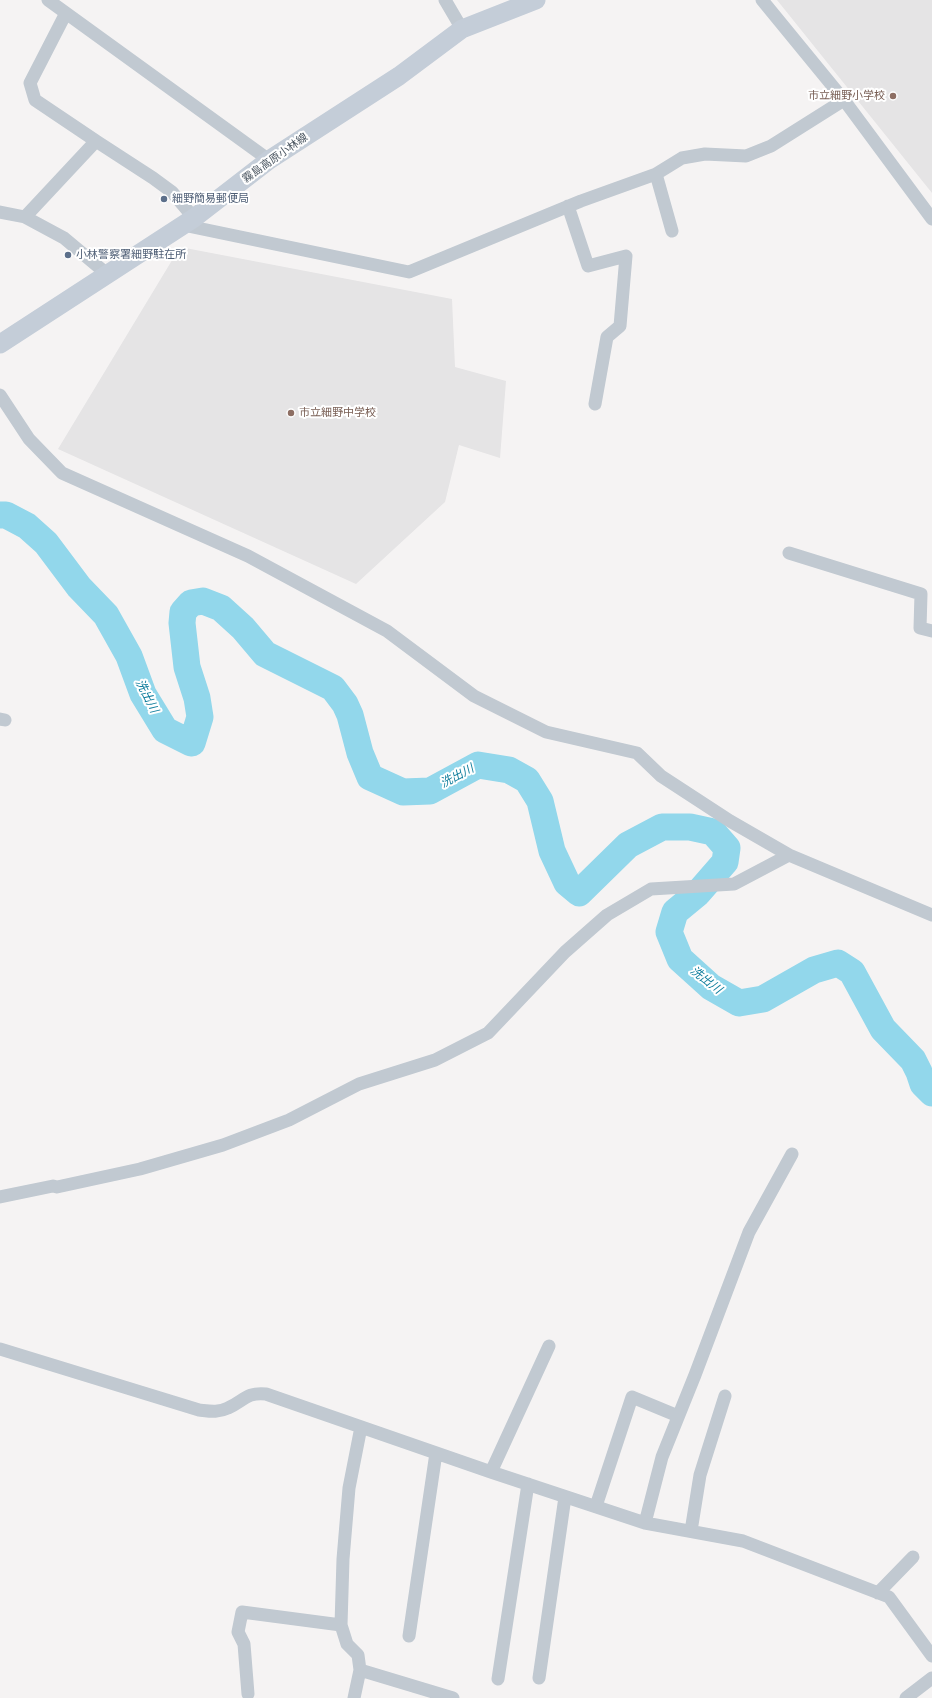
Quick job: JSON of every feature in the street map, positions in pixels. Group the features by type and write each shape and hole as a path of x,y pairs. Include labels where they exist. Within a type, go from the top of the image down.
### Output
{"main road":[{"name":"霧島高原小林線","path":"0,344 188,221 269,160 399,76 462,29 536,0"}],"street":[{"path":"48,0 269,160"},
{"path":"445,0 462,29"},
{"path":"762,0 844,100 932,219"},
{"path":"66,13 30,83 35,100 172,192 188,221 409,272 568,206 656,174 682,158 705,154 746,156 764,148 844,100"},
{"path":"25,217 96,141"},
{"path":"656,174 672,231"},
{"path":"568,206 588,266 626,256 620,326 607,337 596,404"},
{"path":"0,212 25,217 64,238 107,274"},
{"path":"0,395 29,439 62,473 248,556 387,631 474,696 546,732 637,753 661,776 730,821 788,855 932,915"},
{"path":"789,552 921,594 920,628 932,631"},
{"path":"0,1197 53,1186 57,1187 140,1169 223,1145 288,1120 359,1084 435,1060 488,1033 564,952 607,915 651,889 734,884 788,855"},
{"path":"645,1523 662,1457 749,1232 792,1154"},
{"path":"491,1472 549,1346"},
{"path":"0,1349 199,1410 214,1412 228,1409 254,1393 266,1394 491,1472 645,1523 743,1541 890,1597 932,1656"},
{"path":"691,1531 700,1475 725,1396"},
{"path":"596,1506 632,1398 678,1416"},
{"path":"354,1698 360,1670 358,1655 347,1644 341,1625 343,1559 349,1488 361,1427"},
{"path":"409,1636 436,1453"},
{"path":"498,1679 528,1484"},
{"path":"539,1678 565,1497"},
{"path":"878,1593 913,1557"},
{"path":"248,1694 244,1644 238,1632 242,1612 341,1625"},
{"path":"360,1670 438,1696 453,1698"},
{"path":"906,1698 932,1678"}],"shaded area":[{"name":"市立細野小学校","path":"777,0 932,0 932,193"},
{"name":"市立細野中学校","path":"180,247 452,299 455,367 506,381 500,458 459,445 445,502 356,584 58,449"}],"waterway":[{"name":"洗出川","path":"0,515 6,515 27,526 46,543 79,587 106,615 129,656 143,694 165,730 191,743 200,717 197,698 187,667 182,623 183,612 191,603 203,601 221,608 243,628 265,654 333,688 345,704 350,715 360,753 370,777 403,792 430,791 478,765 509,770 527,780 540,801 552,851 567,883 579,893 628,845 662,827 690,827 713,832 727,848 725,862 698,893 675,912 669,932 680,959 711,987 739,1003 763,999 814,970 838,963 852,972 883,1029 913,1060 923,1084 932,1093"}],"place":[{"name":"市立細野小学校","path":"893,96"},
{"name":"細野簡易郵便局","path":"164,199"},
{"name":"小林警察署細野駐在所","path":"68,255"},
{"name":"市立細野中学校","path":"291,413"}]}
